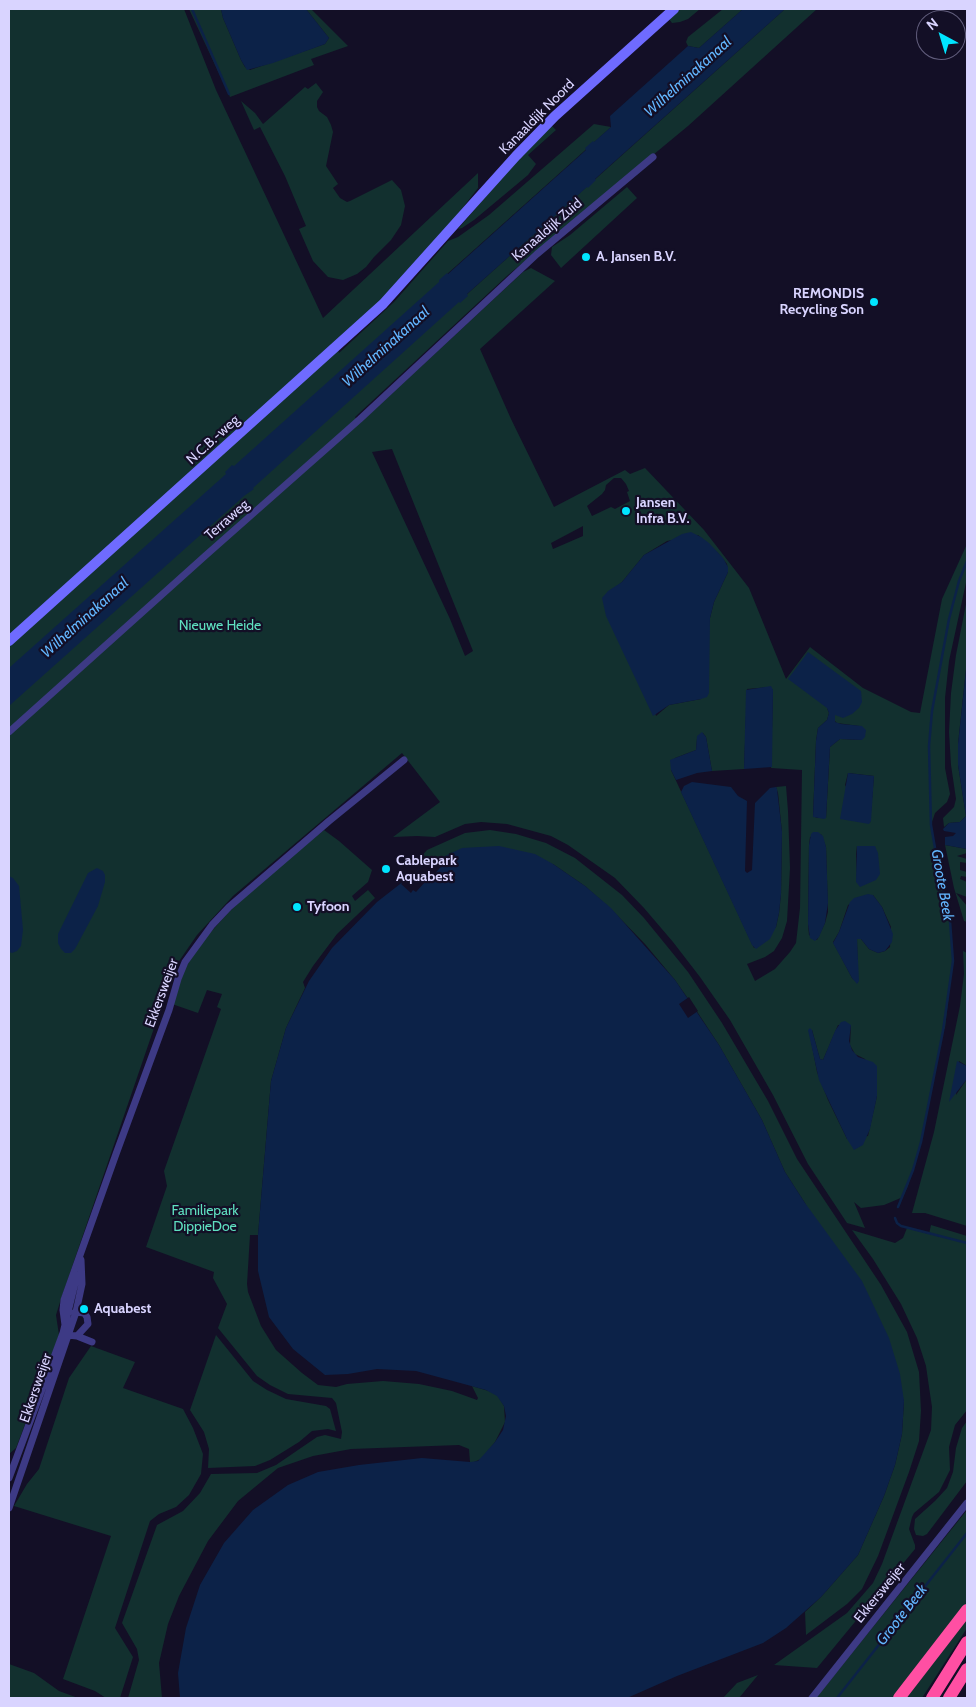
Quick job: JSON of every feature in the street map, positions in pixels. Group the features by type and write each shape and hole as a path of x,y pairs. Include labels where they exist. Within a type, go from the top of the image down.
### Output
{"highway":[{"path":"899,1698 967,1610"},
{"path":"932,1698 967,1642"},
{"path":"950,1698 967,1669"}],"street":[{"name":"Kanaaldijk Noord","path":"430,254 516,156 555,116 674,9"},
{"name":"Kanaaldijk Zuid","path":"461,326 537,254 653,157"},
{"name":"N.C.B.-weg","path":"9,640 384,304 430,254"},
{"name":"Terraweg","path":"9,732 360,419 461,326"},
{"name":"Ekkersweijer","path":"65,1325 64,1300 170,1010 178,979 185,962 212,925 228,907 404,760"},
{"name":"Ekkersweijer","path":"9,1508 76,1312 82,1284 80,1258"},
{"name":"Ekkersweijer","path":"9,1478 65,1325 80,1258"},
{"path":"67,1316 76,1312 84,1313 87,1317 88,1324 77,1336"},
{"path":"68,1335 77,1336 92,1342"},
{"name":"Ekkersweijer","path":"812,1698 967,1504"}],"green space":[{"name":"Nieuwe Heide","path":"9,9 184,9 216,90 323,318 478,173 478,188 433,246 337,347 339,353 394,302 448,241 458,237 489,215 594,124 611,127 446,275 465,296 785,9 817,9 688,126 508,275 355,417 359,424 523,272 531,268 555,281 480,349 511,419 554,507 625,470 630,474 645,468 704,530 749,588 786,679 810,647 863,688 911,712 920,713 942,599 967,544 967,578 949,661 945,698 945,768 950,794 947,802 935,813 931,825 950,921 953,961 945,1028 921,1142 903,1197 884,1205 861,1208 854,1202 865,1228 847,1223 808,1164 773,1095 730,1020 673,942 615,878 568,845 551,836 507,824 481,822 465,824 435,837 393,837 440,802 402,753 233,896 197,935 175,967 61,1299 56,1315 59,1335 16,1448 9,1454","holes":["392,449 473,651 465,656 450,619 372,452","614,478 621,478 629,491 627,492 630,501 615,509 611,507 592,516 587,506 605,490 606,485","583,526 583,536 553,549 551,543","698,535 727,564 728,572 714,602 710,618 701,699 669,705 656,716 616,587 644,555 667,541","770,687 773,690 771,768 802,770 800,908 796,943 775,969 755,981 747,964 765,957 774,951 782,938 787,921 790,868 786,786 776,787 782,832 779,913 776,927 754,948 671,770 675,758 696,750 697,739 703,733 706,737 712,771 744,769 747,689","827,708 835,714 834,720 837,723 859,726 862,740 840,739 830,747 826,818 813,816 818,728 827,720 829,713","848,773 874,776 870,823 845,785","821,834 826,847 828,912 817,940 809,935 808,924 810,837","857,846 875,846 857,879","873,895 882,907 891,927 890,947 878,953 869,949 861,939 857,939 858,983 852,978 833,942 839,932 848,905","838,1025 851,1025 850,1045 855,1054 865,1059 876,1085 877,1096 868,1136 847,1139 817,1072 809,1030 812,1030 820,1059 823,1060"]},
{"path":"189,9 221,9 241,60 245,67 250,70 325,44 329,38 306,9 311,9 348,46 311,59 314,65 230,97"},
{"path":"676,9 700,9 688,19 672,23 669,19"},
{"path":"723,9 743,9 699,48 688,46 686,42 688,37"},
{"path":"316,83 323,92 317,101 317,107 327,117 333,132 326,166 338,184 333,188 340,198 347,202 350,201 392,180 401,190 405,206 401,225 391,240 366,267 357,274 343,280 328,277 313,261 299,229 306,226 285,176 260,127 254,130 241,101 255,113 263,124 305,87 308,89"},
{"path":"551,125 556,130 528,155 536,164 528,175 474,220 458,229 523,153"},
{"path":"627,187 637,198 561,268 551,255 552,247 570,235"},
{"path":"967,599 967,660 958,744 958,765 966,816 960,822 949,823 944,827 943,818 954,807 956,799 949,732 951,693"},
{"name":"Familiepark DippieDoe","path":"324,830 372,870 368,882 352,896 355,901 368,890 375,898 337,934 313,966 303,982 305,988 286,1028 271,1081 258,1235 250,1235 248,1292 261,1326 276,1350 318,1385 336,1387 347,1384 383,1381 419,1384 452,1391 477,1400 478,1398 472,1386 492,1392 498,1396 504,1406 505,1422 495,1442 481,1459 474,1462 470,1462 469,1449 459,1445 351,1449 313,1456 278,1468 238,1501 208,1541 179,1596 168,1624 159,1663 162,1698 128,1698 139,1660 137,1649 122,1623 157,1525 183,1511 200,1493 211,1474 257,1473 276,1465 317,1437 325,1435 341,1439 342,1432 336,1403 332,1398 288,1394 270,1385 257,1376 218,1328 227,1304 213,1278 214,1272 146,1247 167,1186 164,1171 221,1009 217,1007 222,994 207,990 198,1013 172,1004 184,970 199,945 228,913 257,885"},
{"path":"490,830 516,834 546,843 575,858 622,895 644,918 688,972 722,1023 768,1101 797,1159 881,1285 907,1332 919,1372 921,1411 919,1441 909,1472 878,1556 862,1589 847,1604 806,1635 805,1612 821,1597 858,1555 884,1496 895,1465 902,1434 904,1401 805,1203 785,1172 762,1120 719,1045 696,1010 675,980 645,944 611,909 585,886 553,864 441,858 431,870 423,868 419,859 427,850 465,833"},
{"path":"945,845 967,849 967,853 957,856 967,859 967,863 960,862 960,870 967,872 967,877 961,876 960,879 967,882 967,897 956,893 967,906 967,922 964,921 954,888"},
{"path":"963,951 967,953 967,1066 959,1061 956,1095 967,1079 967,1226 925,1213 912,1213 934,1132 960,1006 964,974"},
{"path":"931,1225 967,1236 967,1410 955,1425 949,1447 950,1470 939,1492 914,1513 912,1517 909,1529 915,1549 817,1668 774,1665 847,1613 873,1583 882,1564 931,1430 932,1407 926,1366 917,1338 901,1304 852,1230 895,1243 903,1238 907,1228 929,1234"},
{"path":"216,1335 253,1381 286,1399 326,1406 330,1409 336,1431 328,1429 312,1431 299,1442 270,1460 255,1466 208,1468 209,1449 204,1432 190,1410"},
{"path":"91,1346 135,1362 123,1388 183,1409 203,1454 201,1474 189,1495 176,1507 159,1514 150,1521 115,1628 133,1657 120,1698 106,1698 95,1691 63,1679 111,1536 14,1506 27,1484 39,1469 69,1378"},
{"path":"967,1421 967,1481 927,1534 923,1536 916,1535 914,1529 915,1519 947,1488 953,1472 956,1448 962,1428"},
{"path":"967,1510 967,1605 895,1698 816,1698"},
{"path":"967,1619 967,1628 922,1698 906,1698"},
{"path":"9,1664 34,1673 59,1691 78,1698 9,1698"},
{"path":"758,1675 739,1698 723,1698 737,1683"}],"water":[{"path":"221,9 306,9 329,38 325,44 273,63 247,70 223,18"},
{"name":"Wilhelminakanaal","path":"743,9 785,9 595,179 588,188 467,294 468,296 459,302 254,489 9,706 9,668 226,474 225,472 232,465 234,466 586,150 585,148 611,127 610,116 688,46 699,48"},
{"path":"691,532 709,543 723,558 728,567 728,572 714,602 710,618 709,693 707,697 701,699 669,705 653,716 606,616 602,598 608,591 622,582 644,555 682,534"},
{"path":"808,652 861,691 862,702 859,708 843,718 835,715 835,722 862,726 866,730 865,737 862,740 840,739 830,747 826,818 824,819 813,817 816,741 818,728 827,720 829,713 827,708 788,679"},
{"path":"967,661 967,849 945,845 945,837 953,836 956,833 944,831 943,829 949,823 960,822 966,816 958,765 958,744"},
{"path":"771,686 773,690 772,767 744,769 746,690"},
{"path":"702,732 706,737 712,771 697,773 676,780 671,770 670,760 696,750 697,736"},
{"path":"848,773 874,776 871,821 869,824 840,819"},
{"path":"692,782 731,787 738,796 747,801 745,871 747,873 752,870 755,803 770,788 776,787 777,789 782,832 779,913 776,927 770,939 756,949 752,945 681,792 684,786"},
{"path":"813,832 818,832 823,836 826,847 828,903 825,923 819,937 815,941 810,938 808,924 809,845"},
{"path":"499,846 535,854 585,886 611,908 675,980 719,1045 762,1120 785,1172 805,1203 862,1281 889,1338 900,1374 904,1401 902,1434 895,1465 884,1496 858,1555 821,1597 786,1628 763,1643 677,1676 627,1698 180,1698 178,1673 186,1628 200,1585 224,1543 253,1510 288,1485 318,1472 422,1458 478,1461 503,1430 506,1416 504,1406 497,1396 486,1390 416,1371 377,1369 348,1374 325,1375 293,1349 269,1317 258,1271 258,1235 271,1081 286,1028 309,981 332,948 377,902 418,870 426,865 431,869 441,858 462,848"},
{"path":"857,846 875,846 878,853 880,874 876,880 860,887 856,882"},
{"path":"97,868 103,871 105,875 105,882 98,906 75,949 71,953 65,953 58,943 58,934 88,873"},
{"path":"9,876 19,886 23,930 21,946 12,953 9,952"},
{"path":"868,894 873,895 882,907 893,934 892,942 885,951 878,953 869,949 861,939 857,939 859,981 857,984 833,943 850,902 854,898"},
{"path":"845,1021 851,1025 849,1041 852,1050 858,1057 873,1062 877,1066 877,1096 870,1129 863,1145 854,1150 819,1080 808,1030 810,1028 812,1030 820,1059 823,1060 835,1031 841,1022"},
{"path":"957,1061 967,1066 967,1079 949,1102"}],"pier":[{"path":"441,858 445,862 433,876 428,872 423,877 426,881 416,892 413,890 411,893 401,884 426,865 431,869"},
{"path":"689,997 698,1011 688,1018 679,1004"}],"waterway":[{"path":"192,9 229,94"},
{"name":"Groote Beek","path":"898,1207 913,1170 921,1142 943,1031 953,961 950,921 931,825 929,746 932,711 949,619 959,581 967,561"},
{"name":"Groote Beek","path":"895,1218 901,1226 967,1243"},
{"name":"Groote Beek","path":"837,1698 967,1533"}],"place":[{"name":"A. Jansen B.V.","path":"586,257"},
{"name":"REMONDIS Recycling Son","path":"874,302"},
{"name":"Jansen Infra B.V.","path":"626,511"},
{"name":"Cablepark Aquabest","path":"386,869"},
{"name":"Tyfoon","path":"297,907"},
{"name":"Aquabest","path":"84,1309"}]}
